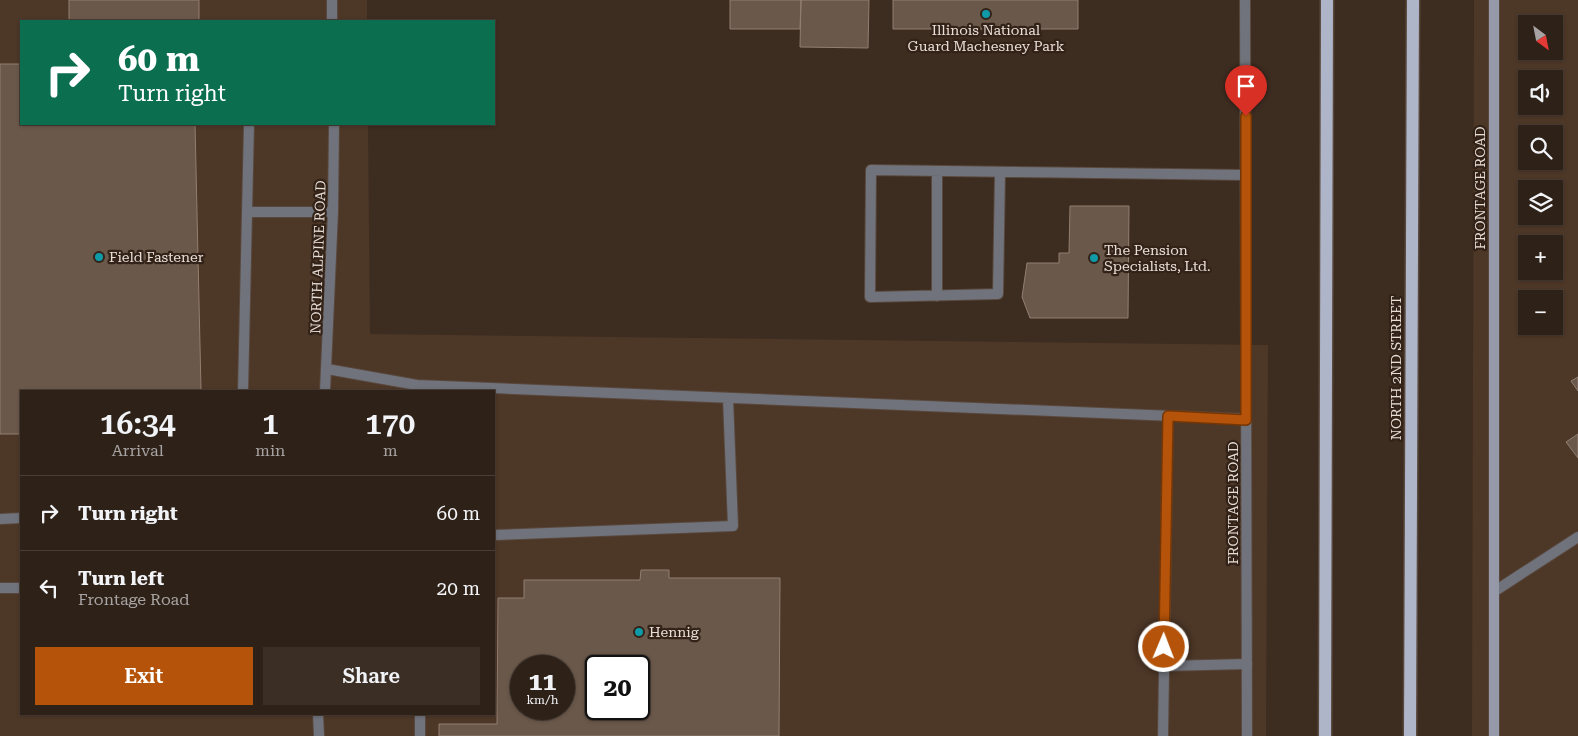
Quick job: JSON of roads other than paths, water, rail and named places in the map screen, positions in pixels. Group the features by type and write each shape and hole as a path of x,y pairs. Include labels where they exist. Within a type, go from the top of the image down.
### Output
{"main road":[{"path":"1325,736 1327,0"},
{"name":"NORTH 2ND STREET","path":"1410,736 1413,0"}],"street":[{"path":"332,0 332,20"},
{"name":"FRONTAGE ROAD","path":"1245,0 1247,736"},
{"name":"FRONTAGE ROAD","path":"1494,0 1494,736"},
{"path":"243,390 248,212 248,125"},
{"name":"NORTH ALPINE ROAD","path":"325,390 333,212 334,125"},
{"path":"1000,172 998,294 870,297 872,170 1246,175"},
{"path":"937,171 938,296"},
{"path":"248,212 333,212"},
{"path":"327,369 417,388 479,390"},
{"path":"495,391 728,398 1246,420"},
{"path":"495,535 733,526 728,398"},
{"path":"1164,736 1168,416"},
{"path":"0,519 20,518"},
{"path":"1494,591 1578,537"},
{"path":"0,588 20,588"},
{"path":"1164,666 1247,664"},
{"path":"318,715 318,736"},
{"path":"420,715 420,736"}],"place":[{"name":"Illinois National Guard Machesney Park","path":"986,14"},
{"name":"Field Fastener","path":"99,257"},
{"name":"The Pension Specialists, Ltd.","path":"1094,258"},
{"name":"Hennig","path":"639,632"}]}
